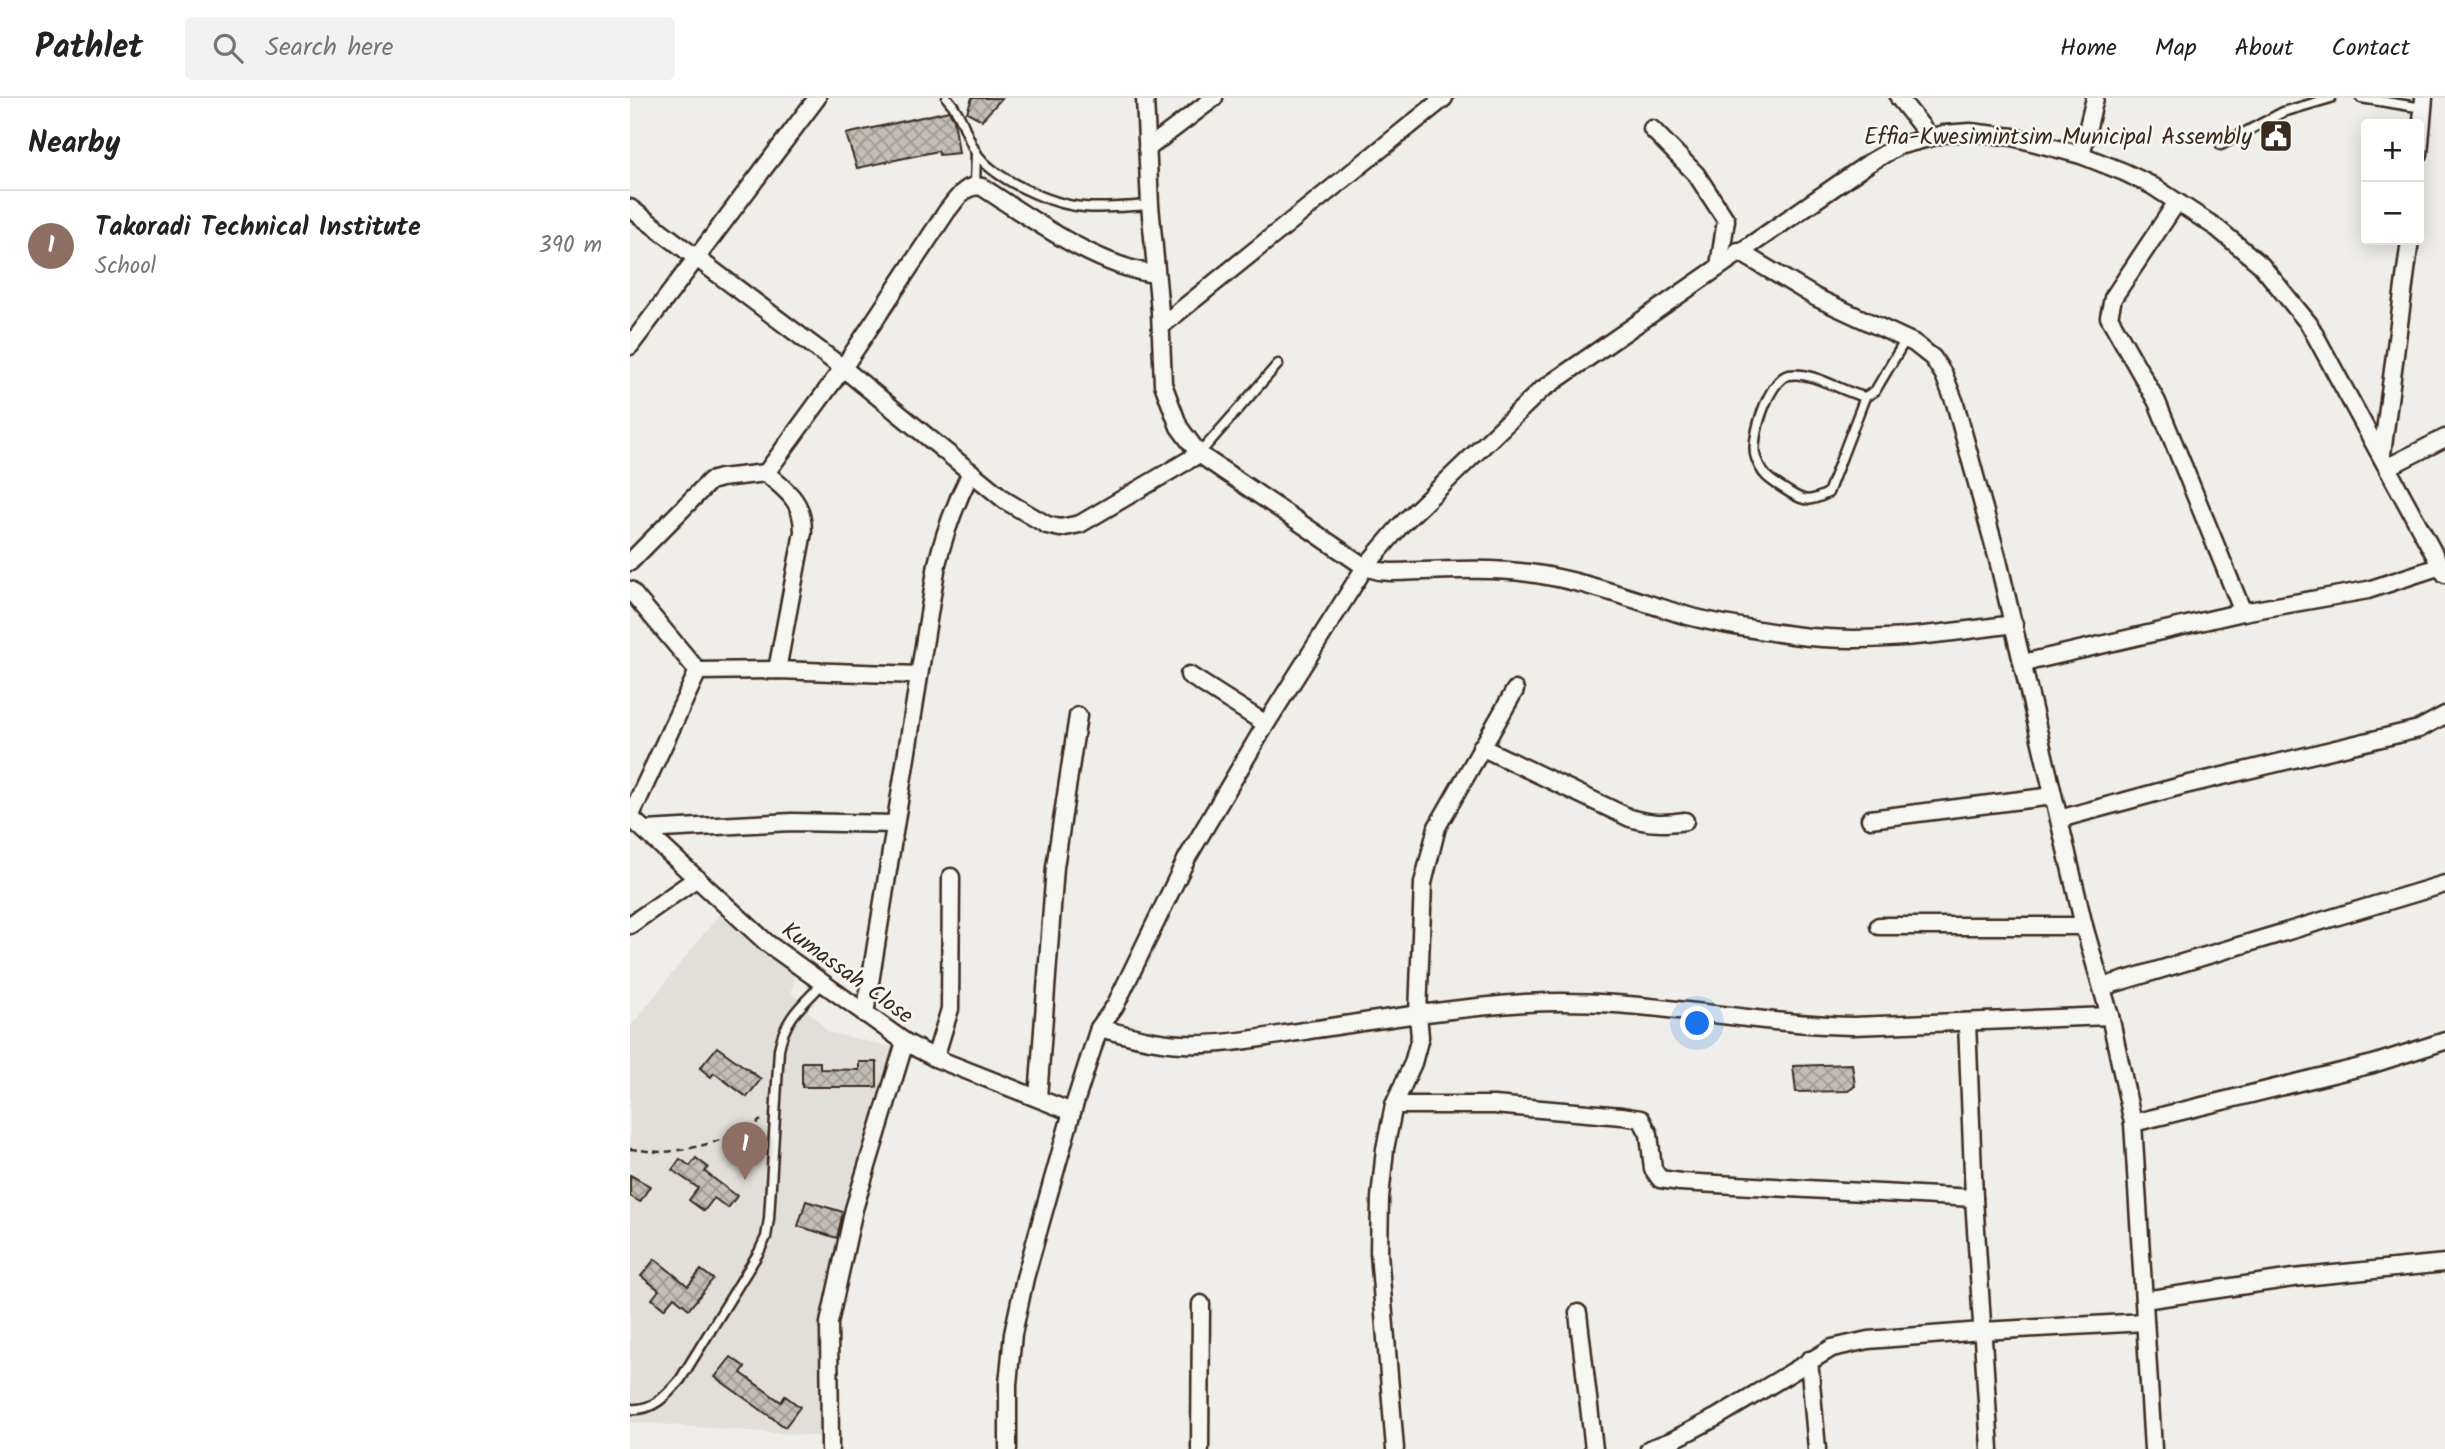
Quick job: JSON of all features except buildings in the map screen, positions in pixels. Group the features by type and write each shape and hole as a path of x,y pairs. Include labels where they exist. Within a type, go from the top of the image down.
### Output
{"street":[{"path":"630,346 817,98"},
{"path":"1145,98 1163,384 1179,427 1199,454 1365,566 1379,572 1490,570 1530,573 1579,584 1691,617 1795,635 1902,639 2014,624"},
{"path":"1147,149 1214,98"},
{"path":"1161,326 1444,98"},
{"path":"1899,98 1930,137"},
{"path":"2081,155 2095,98"},
{"path":"1652,129 1696,174 1726,220 1719,266"},
{"path":"1008,1449 1008,1384 1013,1334 1025,1278 1099,1028 1115,1006 1187,858 1266,724 1365,566 1401,525 1539,391 1869,163 1898,146 1930,137 1970,132 2013,136 2081,155 2124,172 2177,202 2240,246 2261,265 2309,324 2443,570 2368,590 2242,612 2023,663"},
{"path":"630,562 710,481 766,473 843,368 947,211 967,188 975,185 982,187 1047,228 1106,260 1128,269 1156,274"},
{"path":"2177,202 2119,287 2110,304 2109,317 2157,402 2242,612"},
{"path":"630,208 843,368 1006,501 1033,519 1059,528 1070,528 1199,454"},
{"path":"2385,461 2409,245"},
{"path":"1738,251 1817,298 1906,339 1933,358 1944,375 1955,403 2014,624 2084,926 2110,1016 2133,1123 2153,1449"},
{"path":"2385,461 2445,438"},
{"path":"865,1014 944,533 971,472"},
{"path":"766,473 793,497 801,509 803,521 776,670"},
{"path":"630,590 698,671"},
{"path":"698,671 776,670 919,675"},
{"path":"630,817 698,671"},
{"path":"1189,675 1266,724"},
{"path":"1395,1449 1379,1254 1380,1198 1385,1149 1394,1105 1418,1047 1423,883 1437,827 1515,690"},
{"path":"2059,819 2181,786 2419,729 2445,715"},
{"path":"1038,1098 1055,867 1078,716"},
{"path":"1481,747 1630,818 1663,825 1685,821"},
{"path":"1870,819 2053,796"},
{"name":"Kumassah Close","path":"630,817 767,943 905,1042 934,1058 1072,1112"},
{"path":"645,830 792,821 895,824"},
{"path":"934,1058 950,1009 951,877"},
{"path":"630,925 697,878"},
{"path":"2102,987 2445,884"},
{"path":"1880,926 2084,926"},
{"path":"1099,1028 1152,1042 1225,1042 1418,1014 1525,1003 1586,1002 1813,1025 2110,1016"},
{"path":"1967,1022 1990,1449"},
{"path":"2133,1123 2373,1063 2445,1041"},
{"path":"830,1449 829,1323 854,1209 905,1042"},
{"path":"1394,1105 1494,1105 1641,1119 1649,1133 1653,1169 1660,1179 1670,1181 1975,1198"},
{"path":"2144,1300 2293,1278 2445,1263"},
{"path":"1200,1449 1201,1304"},
{"path":"1577,1313 1594,1449"},
{"path":"1649,1449 1671,1441 1717,1417 1809,1360 1846,1344 1982,1331 2145,1322"},
{"path":"1809,1360 1817,1449"}],"lane":[{"path":"947,98 965,123 976,152 975,185"},
{"path":"2221,145 2283,112 2331,98"},
{"path":"2361,98 2424,103"},
{"path":"976,152 993,170 1037,195 1083,207 1150,205"},
{"path":"1866,397 1800,374 1785,375 1775,382 1755,433 1755,456 1766,478 1804,500 1817,499 1828,493 1866,397 1875,391 1906,339"},
{"path":"1199,454 1278,364"},
{"path":"630,1409 650,1407 666,1397 680,1380 766,1237 782,1032 790,1017 822,984"}],"path":[{"path":"630,1149 661,1152 691,1148 752,1127 775,1110"}],"shaded area":[{"path":"725,907 795,969 792,993 828,1032 895,1048 824,1311 827,1437 630,1422 630,1027"}],"place":[{"name":"Effia-Kwesimintsim Municipal Assembly","path":"2276,136"},
{"name":"Takoradi Technical Institute","path":"745,1180"}]}
